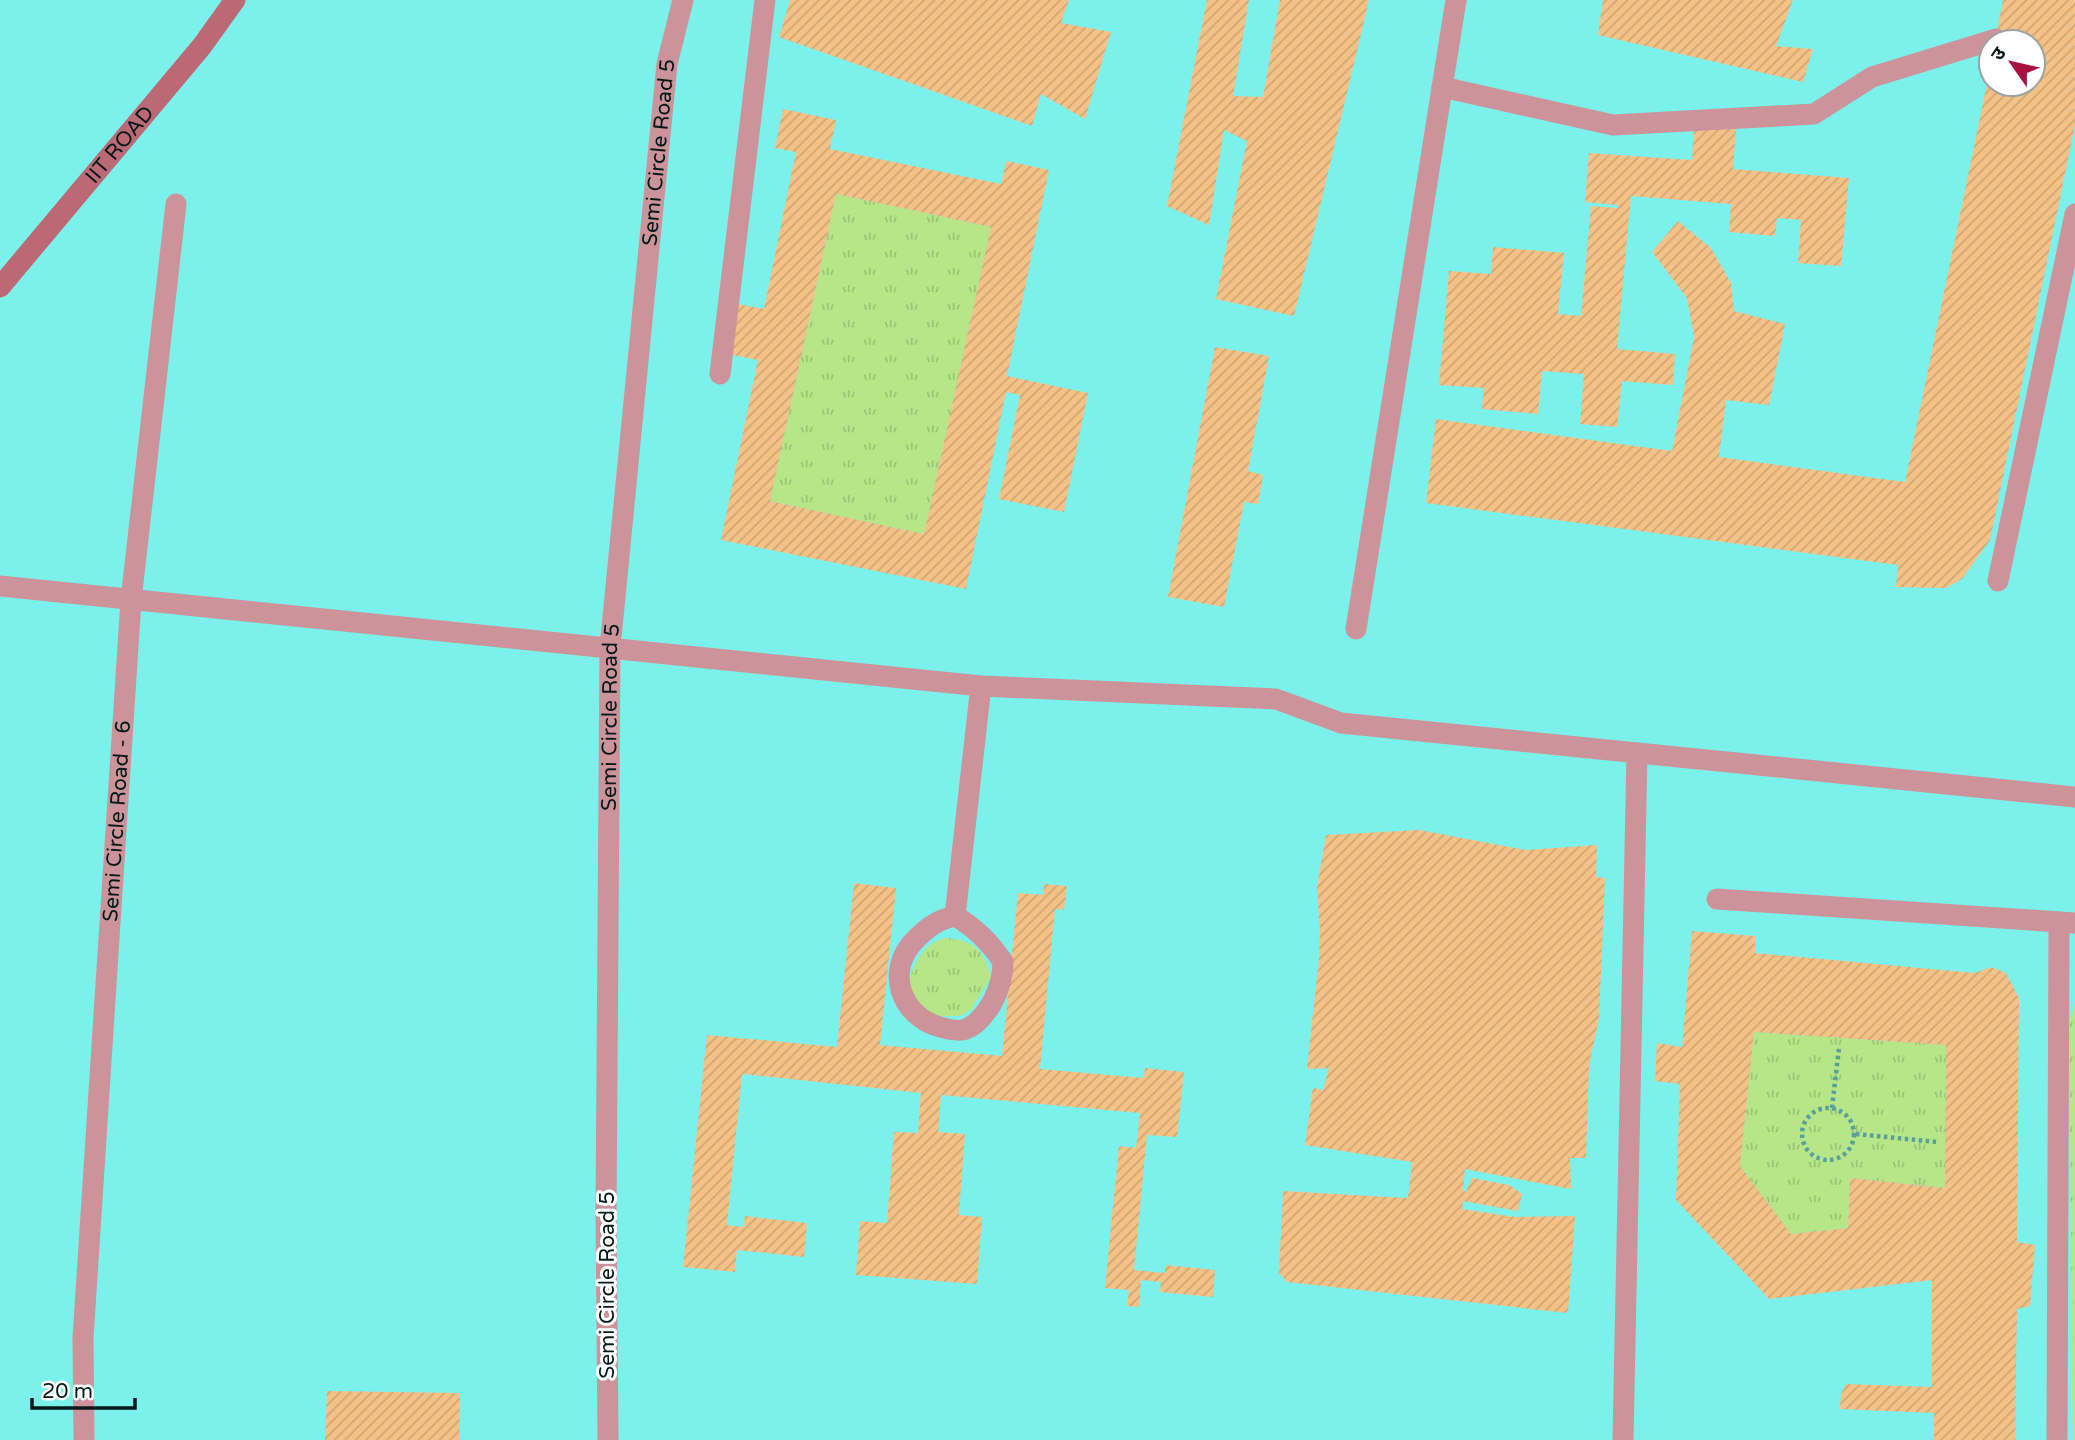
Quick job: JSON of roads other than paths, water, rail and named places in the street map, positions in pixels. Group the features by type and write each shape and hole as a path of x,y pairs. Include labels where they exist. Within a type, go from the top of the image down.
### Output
{"street":[{"name":"IIT ROAD","path":"0,287 202,46 235,0"},
{"name":"Semi Circle Road 5","path":"608,1440 606,1211 610,649 667,64 683,0"},
{"path":"720,374 765,0"},
{"path":"1356,629 1456,0"},
{"path":"1442,87 1613,125 1814,114 1871,78 1977,45"},
{"name":"Semi Circle Road - 6","path":"84,1440 83,1338 131,600 176,204"},
{"path":"1998,581 2075,214"},
{"path":"0,586 981,686 1276,699 1341,723 2075,797"},
{"path":"955,916 981,686"},
{"path":"1623,1440 1637,753"},
{"path":"1717,899 2067,923 2057,1440"},
{"path":"955,916 975,927 1003,962 997,993 978,1021 964,1031 927,1024 912,1011 903,998 898,982 906,949 938,920 955,916"}]}
